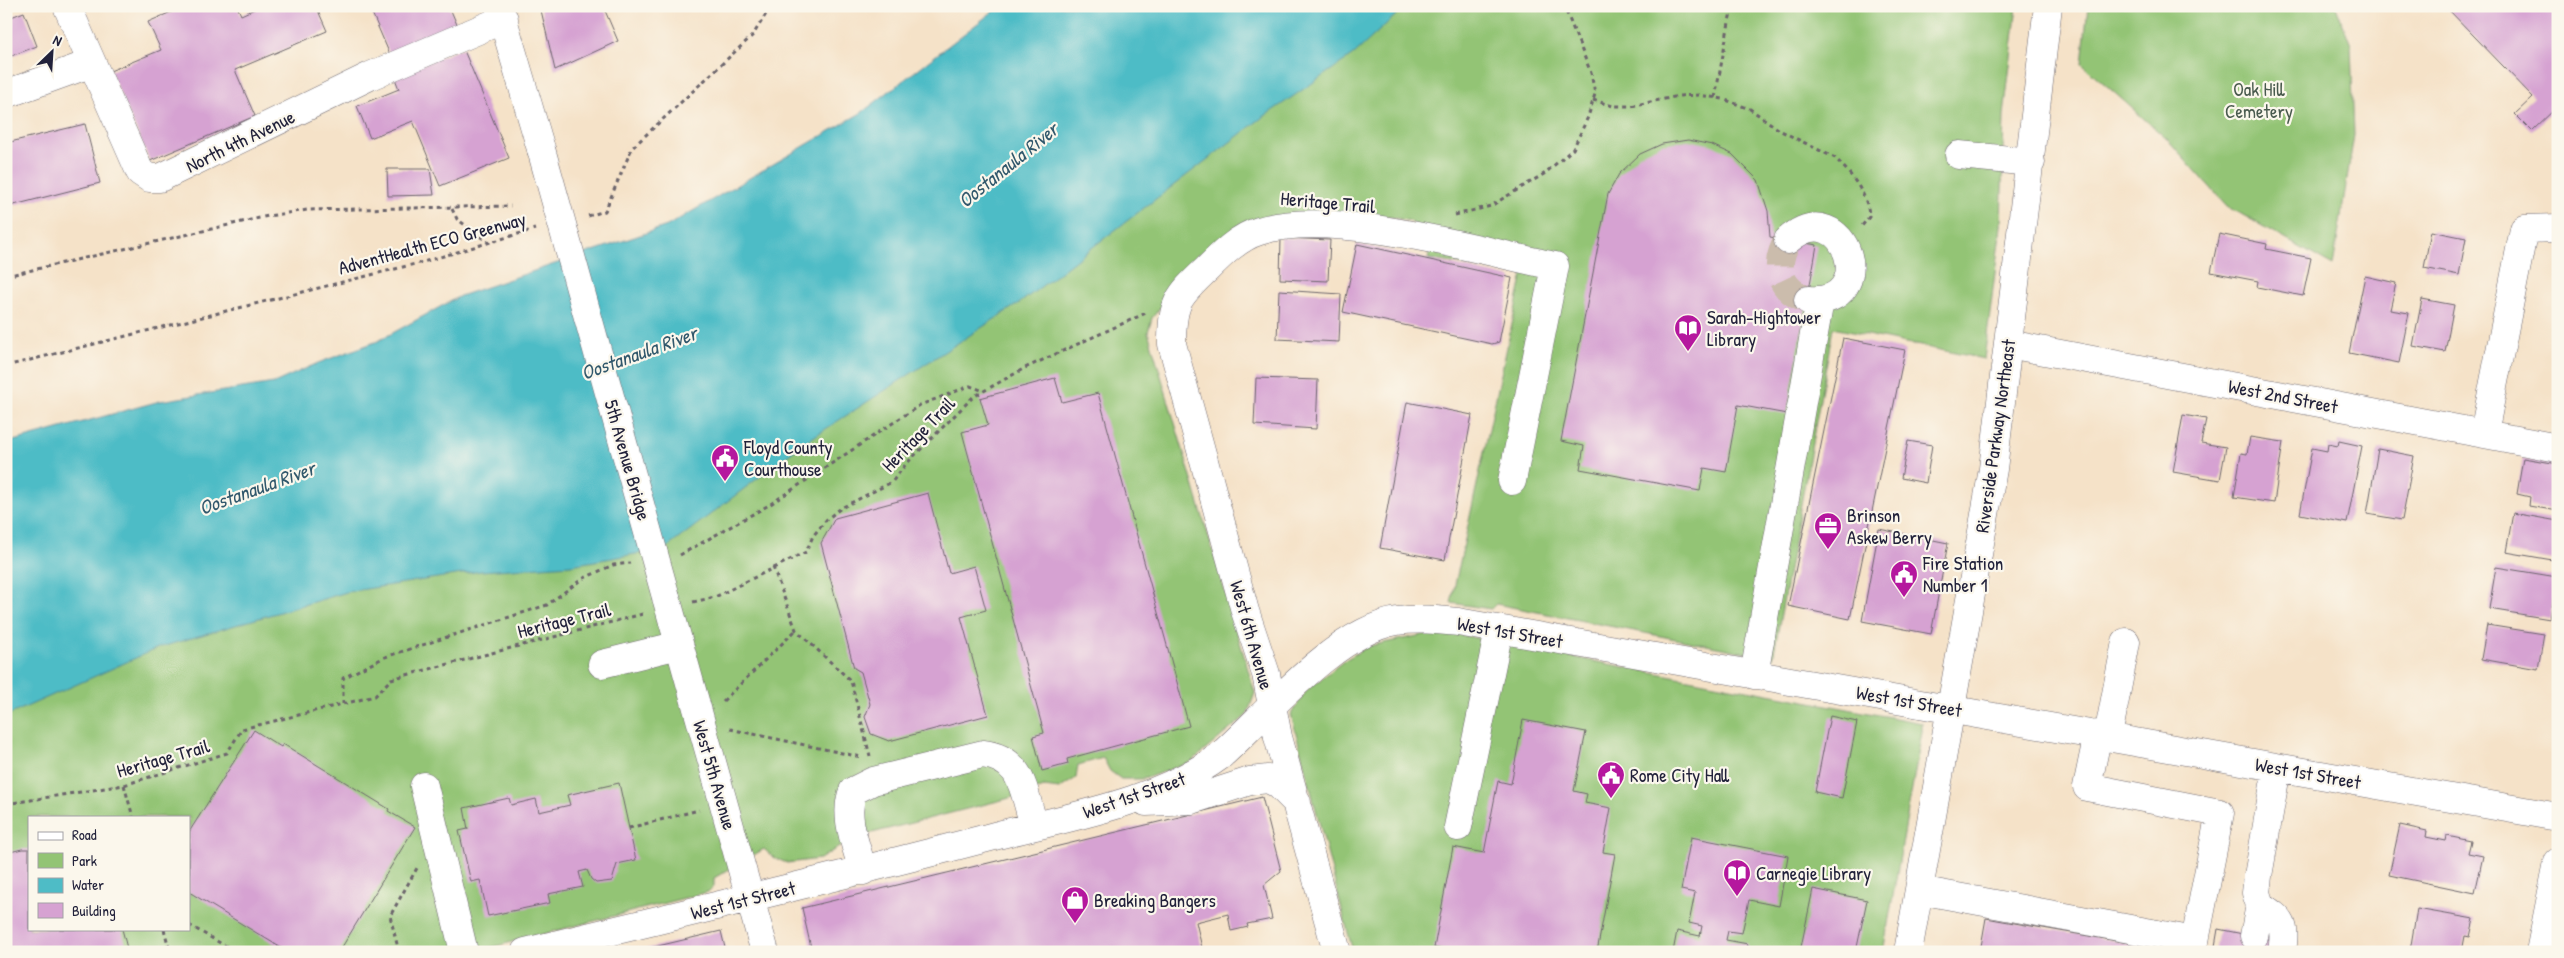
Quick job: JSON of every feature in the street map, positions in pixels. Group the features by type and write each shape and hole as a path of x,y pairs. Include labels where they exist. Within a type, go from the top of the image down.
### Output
{"street":[{"name":"North 4th Avenue","path":"67,6 140,172 149,178 160,178 502,13"},
{"name":"Riverside Parkway Northeast","path":"1908,952 1993,469 2031,162 2048,6"},
{"name":"5th Avenue Bridge","path":"502,13 667,602"},
{"path":"6,94 92,63"},
{"path":"1958,155 2031,162"},
{"path":"1161,313 1177,300 1192,282 1236,243 1257,232 1286,224 1356,226 1555,266 1512,481"},
{"path":"1754,675 1814,300 1837,293 1849,277 1851,260 1842,241 1828,231 1812,228 1795,234 1788,240"},
{"path":"2484,433 2524,229 2558,228"},
{"name":"West 6th Avenue","path":"1161,313 1172,344 1245,611 1266,674 1272,708 1337,952"},
{"name":"West 2nd Street","path":"2008,344 2558,448"},
{"name":"West 5th Avenue","path":"667,602 765,952"},
{"name":"West 1st Street","path":"526,952 863,870 1120,804 1176,783 1198,772 1220,756 1341,646 1368,630 1396,621 1424,619 1458,622 1951,708 2558,817"},
{"path":"1458,827 1499,630"},
{"path":"1919,890 2194,946 2220,812 2088,787 2126,642"},
{"path":"602,664 679,645"},
{"path":"863,870 849,816 848,804 853,791 873,781 983,754 993,755 1005,759 1014,768 1034,826"},
{"path":"2254,936 2260,905 2256,893 2258,876 2277,768"},
{"path":"1120,804 1192,800 1250,781 1268,779 1278,784 1297,803"},
{"path":"424,786 464,952"},
{"path":"2540,952 2558,862"},
{"path":"2260,905 2277,916 2285,931 2282,952"}],"path":[{"path":"587,216 605,211 632,148 753,35 771,6"},
{"path":"1446,218 1490,206 1544,174 1573,149 1595,94 1591,73 1564,6"},
{"path":"1715,98 1732,6"},
{"path":"1593,100 1613,106 1631,106 1679,96 1699,95 1750,109 1781,131 1835,158 1842,165 1868,204 1869,210 1869,217 1862,226 1842,241"},
{"name":"AdventHealth ECO Greenway","path":"6,276 268,216 307,210 452,209 511,206"},
{"path":"452,209 457,220 489,243"},
{"name":"AdventHealth ECO Greenway","path":"6,366 489,243 542,227"},
{"name":"Heritage Trail","path":"6,804 124,785 227,753 242,728 375,696 391,679 667,602 715,597 806,552 813,536 841,508 892,482 906,464 972,397 1025,368 1144,316 1161,313"},
{"path":"701,723 871,760 850,681 796,630 773,567"},
{"path":"701,723 796,630"},
{"path":"124,785 133,816"},
{"path":"629,828 723,804"},
{"path":"399,952 390,916 435,835"},
{"path":"190,926 236,952"},
{"path":"164,930 170,952"}],"green space":[{"name":"Floyd County Courthouse","path":"1194,6 2017,6 2004,115 2001,226 1984,359 1833,328 1773,658 1496,604 1491,609 1451,603 1523,274 1428,259 1432,240 1410,221 1390,217 1285,216 1175,289 1152,318 1148,332 1255,693 1247,715 1191,762 1143,779 1121,779 1110,771 1103,758 1078,765 1076,778 1059,789 1044,787 1006,799 872,833 837,848 820,859 787,863 774,858 764,849 714,878 714,886 708,892 473,952 6,952 6,571"},
{"name":"Oak Hill Cemetery","path":"2088,6 2336,6 2351,45 2354,135 2333,266 2227,206 2168,140 2082,64"},
{"name":"Rome City Hall","path":"1427,634 1457,634 1922,723 1922,732 1883,952 1353,952 1291,714 1307,690 1345,660 1369,646"}],"water":[{"name":"Oostanaula River","path":"1000,6 1403,6 1397,14 1353,55 1259,120 1021,302 804,443 665,549 571,565 481,571 347,592 158,648 6,716 6,443 160,401 274,383 318,363 378,341 460,296 667,226 861,113"}],"building":[{"path":"185,6 237,6 241,15 261,6 316,6 327,31 235,70 255,116 150,161 110,71 161,50 148,22"},
{"path":"369,6 449,6 458,27 391,57"},
{"path":"540,6 603,6 618,41 555,70"},
{"path":"2445,6 2558,6 2558,106 2532,131 2515,114 2533,97"},
{"path":"24,12 37,46 6,58 6,19"},
{"path":"463,48 509,158 440,186 413,121 370,138 357,106 399,89 394,76"},
{"path":"85,124 100,183 6,207 6,143"},
{"name":"Sarah-Hightower Library","path":"1688,140 1712,145 1732,154 1758,180 1768,211 1770,237 1817,245 1787,414 1738,405 1726,472 1704,468 1700,491 1580,469 1584,446 1561,441 1608,194 1619,174 1640,154 1662,144"},
{"path":"387,169 430,169 434,195 388,196"},
{"path":"2431,231 2466,238 2459,275 2424,268"},
{"path":"2219,234 2267,244 2266,249 2311,258 2303,296 2257,287 2258,281 2211,272"},
{"path":"1281,238 1330,240 1328,281 1280,279"},
{"path":"1357,244 1512,278 1499,342 1492,344 1343,312"},
{"path":"2365,276 2396,283 2390,310 2409,313 2399,363 2349,353"},
{"path":"1279,290 1341,294 1339,342 1277,339"},
{"path":"2422,299 2454,305 2445,352 2413,346"},
{"path":"1843,338 1905,350 1850,619 1788,606"},
{"path":"1055,378 1062,402 1098,393 1189,726 1067,759 1068,764 1042,771 1033,736 1044,733 962,432 988,425 980,398"},
{"path":"1256,378 1318,380 1316,429 1254,425"},
{"path":"1407,402 1472,415 1445,560 1380,548"},
{"path":"2183,415 2206,419 2201,443 2226,447 2220,480 2173,472"},
{"path":"2250,437 2283,442 2274,503 2234,497 2241,453 2247,454"},
{"path":"1908,441 1932,445 1926,483 1901,478"},
{"path":"2339,441 2362,446 2347,523 2300,514 2312,448 2327,451 2328,444 2338,446"},
{"path":"2378,449 2414,456 2402,520 2367,514"},
{"path":"2523,458 2558,464 2558,511 2529,506 2530,497 2517,494"},
{"path":"928,493 949,573 974,566 986,610 961,617 988,715 889,741 871,734 865,717 870,704 861,672 854,668 821,543 835,518"},
{"path":"2513,513 2558,521 2558,561 2506,552"},
{"path":"1879,529 1948,543 1931,634 1862,621"},
{"path":"2496,567 2557,577 2550,619 2489,609"},
{"path":"2487,625 2544,634 2538,669 2481,659"},
{"path":"1830,716 1857,722 1842,798 1815,792"},
{"path":"1523,720 1586,732 1574,791 1587,794 1585,803 1611,808 1603,852 1615,854 1597,952 1453,952 1434,948 1453,847 1484,853 1498,781 1511,784"},
{"path":"254,730 281,747 283,744 415,827 339,952 288,952 190,893 190,830"},
{"path":"619,783 636,860 617,864 612,881 596,883 591,879 587,870 579,872 583,887 548,894 550,903 488,916 480,880 471,882 459,831 468,829 464,808 509,798 511,805 536,799 539,812 570,805 567,795"},
{"path":"1262,797 1281,871 1264,885 1272,919 1247,924 1248,927 1231,931 1228,914 1196,922 1203,952 812,952 802,908"},
{"path":"2400,825 2427,831 2426,837 2446,841 2447,836 2471,841 2468,853 2483,856 2475,893 2389,875"},
{"name":"Carnegie Library","path":"1691,837 1788,856 1779,906 1749,900 1742,933 1728,931 1726,940 1748,944 1747,952 1673,952 1677,931 1700,936 1702,926 1689,923 1695,893 1681,890"},
{"path":"28,849 28,930 122,930 128,952 6,952 6,853"},
{"path":"1813,889 1867,900 1856,952 1800,952"},
{"path":"2417,909 2474,919 2470,937 2465,936 2462,952 2401,952 2401,949 2410,951"},
{"path":"1986,918 2145,946 2144,952 1980,952"},
{"path":"2218,929 2278,941 2276,952 2214,952"},
{"path":"721,931 726,952 637,952 637,951"}],"tunnel":[{"path":"1788,240 1783,249 1781,259 1781,276 1790,290 1808,300"}],"place":[{"name":"Sarah-Hightower Library","path":"1688,352"},
{"name":"Floyd County Courthouse","path":"725,482"},
{"name":"Brinson Askew Berry","path":"1828,550"},
{"name":"Fire Station Number 1","path":"1904,598"},
{"name":"Rome City Hall","path":"1611,799"},
{"name":"Carnegie Library","path":"1737,897"},
{"name":"Breaking Bangers","path":"1075,924"}]}
